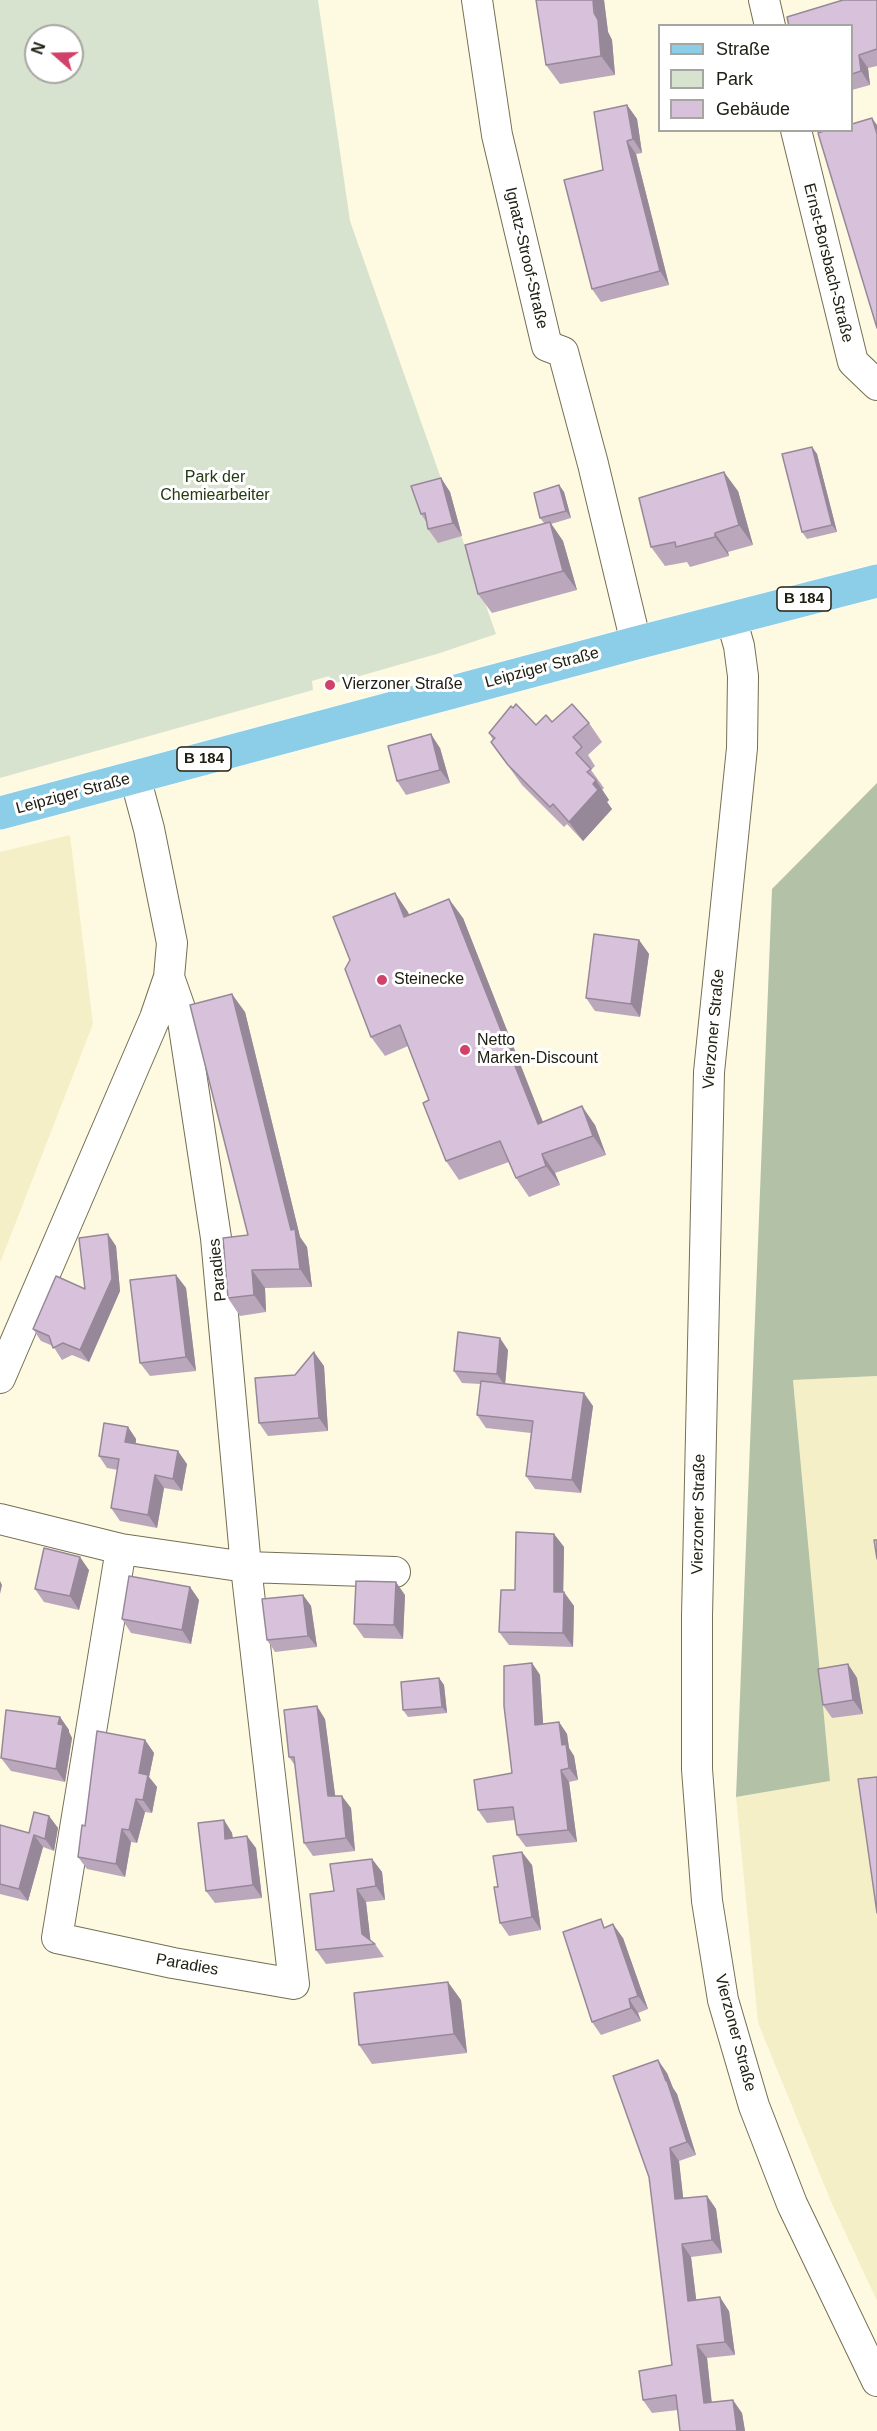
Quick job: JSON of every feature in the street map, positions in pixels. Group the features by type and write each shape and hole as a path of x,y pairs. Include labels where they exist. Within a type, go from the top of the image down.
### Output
{"main road":[{"name":"Leipziger Straße","path":"0,813 877,581"}],"street":[{"name":"Ignatz-Stroof-Straße","path":"477,0 497,135 547,346 563,352 593,464 636,643"},
{"path":"764,0 770,24"},
{"name":"Ernst-Borsbach-Straße","path":"796,132 853,363 877,385"},
{"name":"Vierzoner Straße","path":"731,618 739,646 743,676 742,748 709,1072 697,1616 697,1769 707,1901 723,2000 754,2106 792,2204 877,2382"},
{"name":"Paradies","path":"0,1378 155,1018 169,977 172,943 149,829 135,777"},
{"name":"Paradies","path":"121,1549 57,1938 173,1963 294,1984 246,1567 216,1238 182,1014 169,977"},
{"path":"0,1520 121,1549 246,1567 395,1572"}],"shaded area":[{"path":"70,835 93,1024 0,1263 0,852"},
{"path":"877,1376 877,2301 832,2204 758,2023 736,1797 830,1781 793,1380"}],"green space":[{"name":"Park der Chemiearbeiter","path":"0,0 318,0 350,221 496,634 440,653 332,684 329,676 312,681 313,690 0,778"},
{"path":"877,783 877,1376 793,1380 830,1781 736,1797 772,889"}],"building":[{"path":"536,0 593,0 594,13 598,20 601,56 546,65"},
{"path":"843,0 877,0 877,49 859,55 861,71 853,74 853,24 789,24 787,17"},
{"path":"627,105 633,139 627,141 660,271 592,289 564,180 603,170 594,112"},
{"path":"872,118 877,134 877,328 818,133 853,132 853,124"},
{"path":"812,447 832,525 802,532 782,454"},
{"path":"724,472 739,525 715,533 715,537 676,547 675,542 651,547 639,498"},
{"path":"441,478 453,523 428,529 425,513 421,514 411,486"},
{"path":"559,485 566,511 540,518 534,493"},
{"path":"550,522 563,571 478,594 465,545"},
{"path":"516,704 536,725 546,715 552,722 572,704 589,723 573,737 582,747 576,753 591,769 587,772 596,780 593,784 598,790 569,822 553,804 550,807 508,765 491,742 495,738 489,733 511,706 513,708"},
{"path":"431,734 440,770 397,781 388,746"},
{"name":"Netto Marken-Discount","path":"395,893 404,917 449,899 538,1124 582,1106 593,1136 542,1154 546,1166 516,1178 500,1141 446,1161 423,1103 429,1100 400,1025 371,1037 345,969 350,960 333,917"},
{"path":"594,934 639,940 631,1004 586,998"},
{"path":"232,994 291,1230 295,1229 300,1269 252,1270 254,1295 228,1298 223,1238 248,1235 190,1005"},
{"path":"108,1234 112,1279 80,1350 63,1343 53,1348 49,1336 33,1329 56,1276 85,1289 79,1238"},
{"path":"176,1275 186,1357 140,1363 130,1280"},
{"path":"458,1332 500,1338 497,1374 454,1371"},
{"path":"314,1352 319,1418 259,1423 255,1378 295,1375"},
{"path":"481,1381 584,1393 572,1480 526,1476 533,1421 477,1415"},
{"path":"104,1423 128,1427 125,1442 178,1451 173,1479 155,1475 148,1515 111,1508 119,1459 99,1456"},
{"path":"516,1532 554,1534 554,1592 564,1592 563,1633 499,1632 501,1590 515,1590"},
{"path":"874,1540 877,1540 877,1559"},
{"path":"44,1548 80,1557 70,1596 35,1589"},
{"path":"129,1576 190,1587 182,1630 122,1619"},
{"path":"356,1581 396,1582 394,1625 354,1624"},
{"path":"303,1595 308,1636 267,1640 262,1599"},
{"path":"532,1663 535,1725 559,1722 562,1745 566,1744 569,1768 561,1770 568,1830 517,1835 513,1807 478,1810 474,1780 512,1773 504,1706 504,1666"},
{"path":"848,1664 853,1700 823,1705 818,1669"},
{"path":"439,1678 442,1707 403,1710 401,1682"},
{"path":"317,1706 328,1796 342,1796 346,1838 304,1843 294,1757 289,1757 284,1710"},
{"path":"6,1710 60,1717 58,1724 63,1725 56,1769 1,1758"},
{"path":"97,1731 145,1740 139,1773 148,1775 143,1800 136,1799 129,1830 122,1829 116,1864 78,1857 82,1825 85,1826"},
{"path":"877,1777 877,1913 858,1779"},
{"path":"34,1812 49,1816 45,1839 34,1835 19,1889 0,1884 0,1825 29,1833"},
{"path":"224,1820 225,1839 247,1836 253,1885 206,1891 198,1823"},
{"path":"522,1852 532,1917 500,1923 494,1887 498,1887 493,1856"},
{"path":"372,1859 376,1886 357,1889 362,1934 375,1944 316,1950 310,1894 334,1891 330,1864"},
{"path":"601,1919 604,1928 613,1924 638,1996 629,1999 631,2008 592,2022 563,1932"},
{"path":"448,1982 454,2034 359,2045 354,1993"},
{"path":"658,2060 687,2142 670,2148 675,2199 707,2196 712,2240 682,2244 688,2301 720,2297 725,2342 697,2345 704,2403 733,2400 737,2431 680,2431 676,2395 643,2400 639,2371 672,2365 649,2177 613,2076"}],"place":[{"name":"Vierzoner Straße","path":"330,685"},
{"name":"Steinecke","path":"382,980"},
{"name":"Netto Marken-Discount","path":"465,1050"}]}
